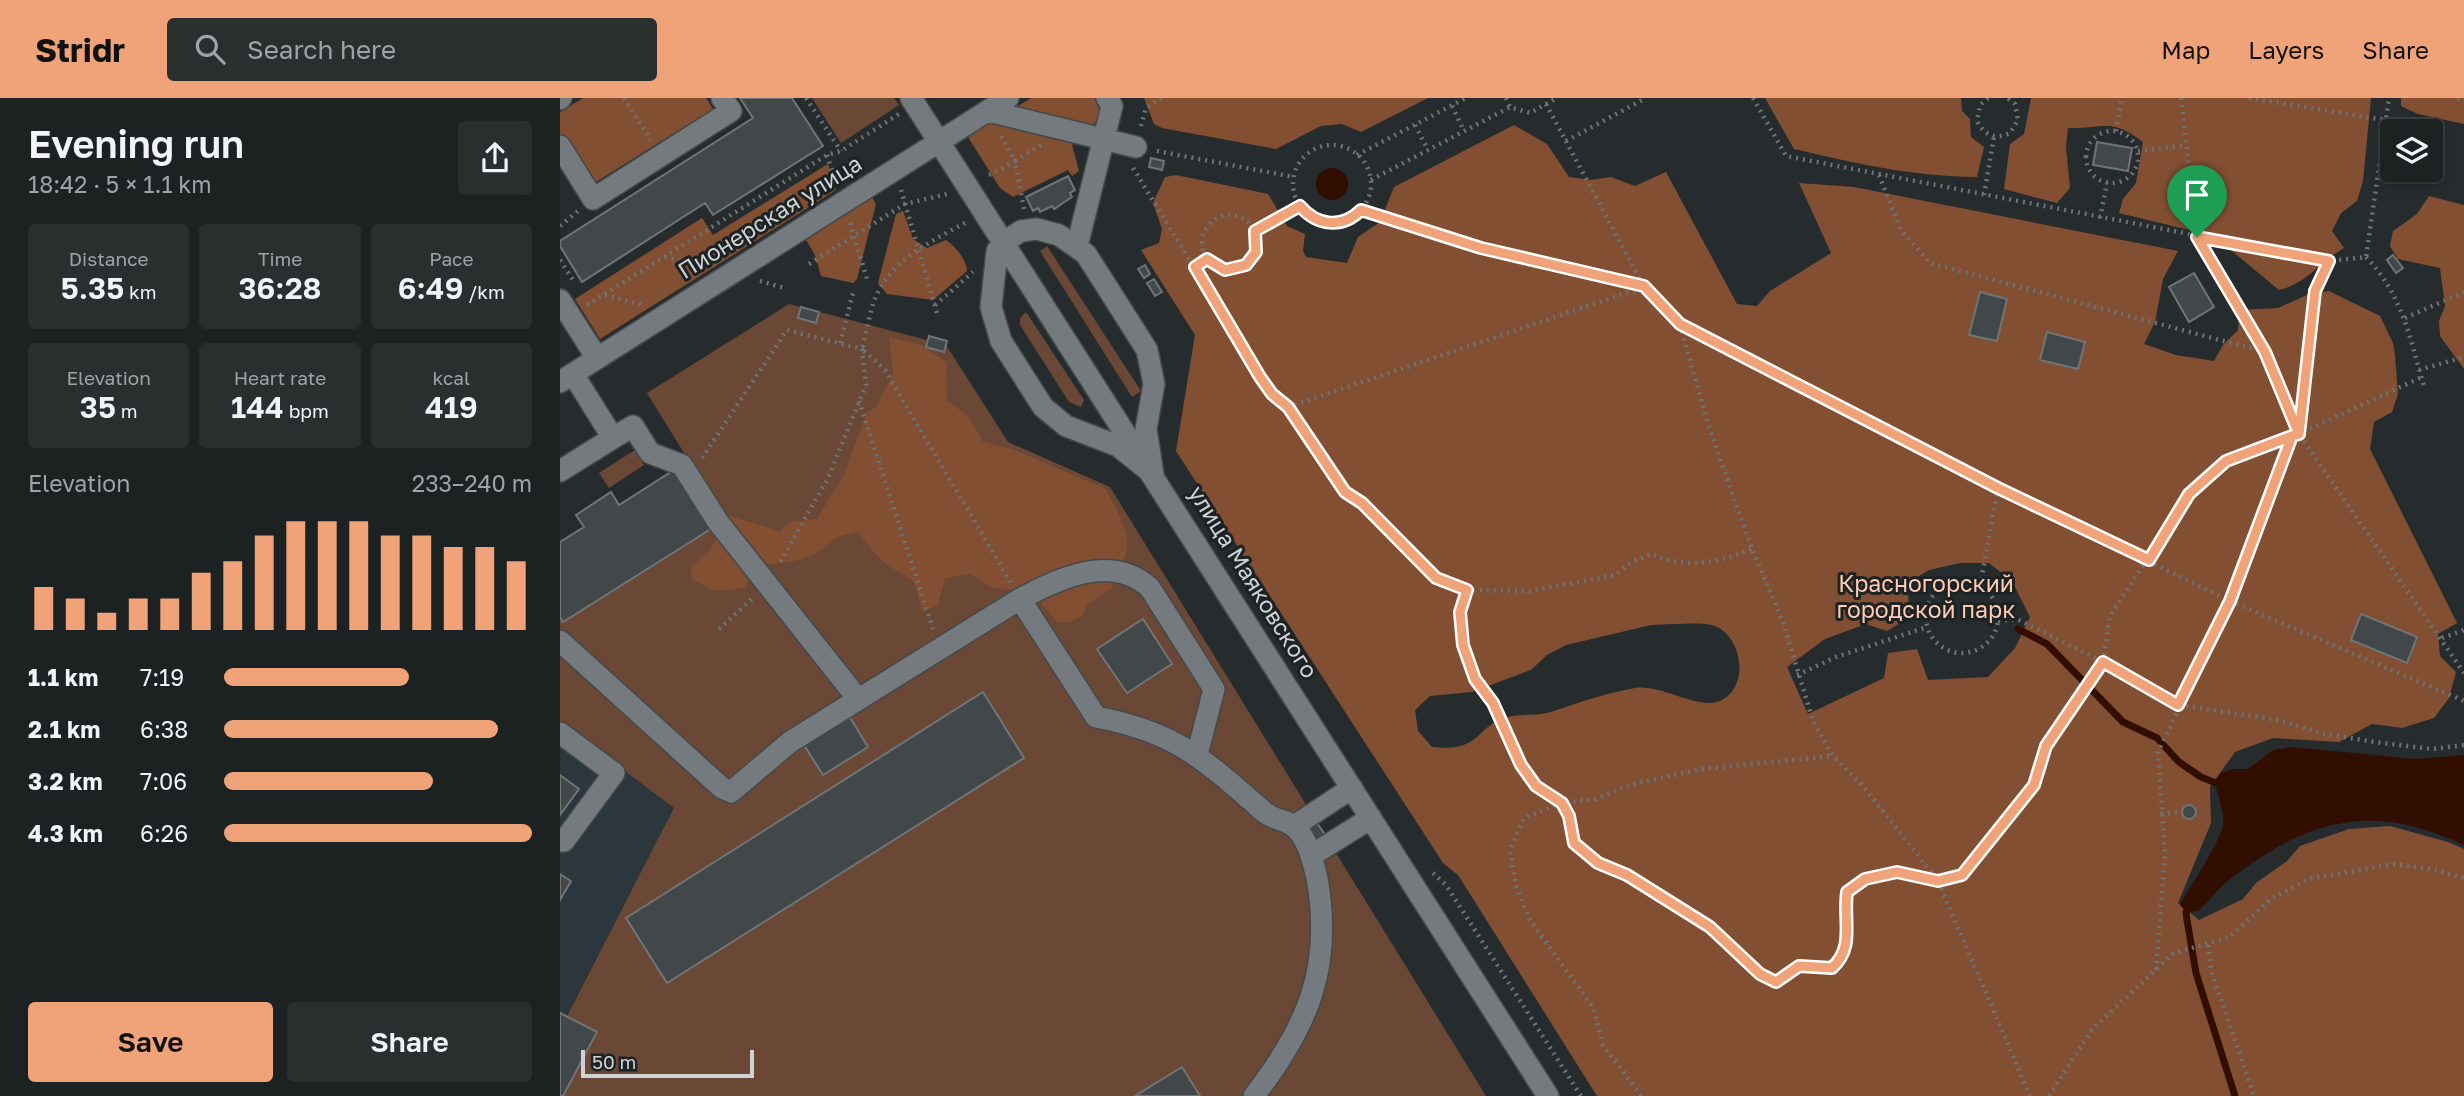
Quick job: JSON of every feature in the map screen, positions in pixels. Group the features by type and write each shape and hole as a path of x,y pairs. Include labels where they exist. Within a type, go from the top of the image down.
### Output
{"street":[{"path":"560,146 593,199 731,111 722,98"},
{"name":"Пионерская улица","path":"567,378 1008,98"},
{"path":"1077,246 1112,106 1107,98"},
{"name":"улица Маяковского","path":"908,104 939,141 1548,1096"},
{"path":"988,111 1104,139 1134,156"},
{"path":"1037,229 1059,235 1086,254 1147,350 1154,384 1146,429 1153,474 1118,446 1066,426 1043,407 1000,341 991,307 997,251 1004,242 1021,231 1037,229"},
{"path":"565,308 597,358"},
{"path":"567,378 613,438"},
{"path":"560,471 633,426 650,453 682,465 718,522 858,699"},
{"path":"560,641 722,788 731,792 790,742 1020,599 1079,572 1100,570 1138,577 1150,587 1214,689 1197,755"},
{"path":"1020,599 1096,717 1148,729 1197,755 1218,769 1269,816 1294,826 1312,855 1322,916 1322,960 1299,1026 1254,1096"},
{"path":"560,733 614,773 564,842 560,841"},
{"path":"1294,826 1352,788"},
{"path":"1312,855 1371,818"}],"path":[{"path":"624,98 660,156"},
{"path":"806,98 841,151"},
{"path":"1357,155 1466,98"},
{"path":"1506,98 1510,107"},
{"path":"1370,180 1510,107 1530,113 1557,98"},
{"path":"1566,141 1646,98"},
{"path":"1753,98 1786,156 2329,261 2366,257"},
{"path":"1988,98 1980,105 1977,121 1987,134 1994,137 2010,133 2018,120 2015,104 2007,98"},
{"path":"2116,131 2122,98"},
{"path":"2181,98 2197,237 2265,352 2299,434 2464,673"},
{"path":"2249,98 2380,119"},
{"path":"2272,102 2281,98"},
{"path":"2385,119 2389,98"},
{"path":"2458,98 2464,102"},
{"path":"565,308 604,295 827,155 841,151 908,104"},
{"path":"1546,104 1644,286 1680,324 1998,488 2230,601 2464,701"},
{"path":"1451,106 1464,131"},
{"path":"988,111 1015,161 1024,209"},
{"path":"1415,125 1428,150"},
{"path":"989,175 1065,130"},
{"path":"2116,131 2126,134 2138,151 2134,171 2127,179 2107,183 2090,172 2086,152 2096,135 2116,131"},
{"path":"1983,195 1994,137"},
{"path":"2138,151 2186,145"},
{"path":"1339,146 1357,155 1364,162 1370,180 1370,192 1361,210 1354,217 1335,223 1315,219 1300,206 1293,187 1294,177 1302,158 1319,147 1339,146"},
{"path":"1134,156 1294,177"},
{"path":"1134,156 1195,267 1272,394 1288,407 1345,492 1362,503 1436,578 1467,590 1530,592 1615,575 1632,562 1651,554 1670,562 1693,565 1752,549"},
{"path":"2366,257 2380,156"},
{"path":"895,169 937,313"},
{"path":"1879,174 1901,230 1930,263 2265,352"},
{"path":"2100,218 2107,183"},
{"path":"809,264 905,204 947,194"},
{"path":"1255,231 1300,206"},
{"path":"1361,210 1481,248 1644,286"},
{"path":"1234,215 1249,222 1255,231 1256,252 1246,265 1225,270 1207,259 1202,238 1213,220 1234,215"},
{"path":"719,629 767,585 828,478 866,385 862,349 875,298 897,266 918,249 965,223 971,236"},
{"path":"664,257 730,274"},
{"path":"2366,257 2385,277 2405,318 2424,386"},
{"path":"1195,267 1207,259"},
{"path":"935,306 966,281 974,272 976,261"},
{"path":"2299,434 2315,291 2329,261"},
{"path":"1288,407 1644,286"},
{"path":"2405,318 2464,292"},
{"path":"839,343 853,293"},
{"path":"604,295 669,312"},
{"path":"1680,324 1708,424 1752,549 1783,622 1813,721 1833,756 1863,786 1938,881 2030,1096"},
{"path":"690,476 787,330 862,349 884,370 1020,599"},
{"path":"2419,370 2464,357"},
{"path":"1467,590 1460,612 1463,645 1475,679 1493,703 1521,765 1536,786 1562,803 1569,816 1574,843 1598,863 1627,875 1710,927 1769,981 1776,982 1799,966 1832,968 1842,959 1847,950 1844,912 1847,892 1865,879 1897,872 1938,881 1962,875 2034,785 2046,746 2103,662 2110,616 2149,560 2189,494 2226,461 2299,434 2421,377"},
{"path":"858,400 939,649"},
{"path":"2156,970 2165,853 2158,752 2178,705 2230,601 2292,436"},
{"path":"1980,586 1998,488"},
{"path":"1966,580 1980,586 1994,599 1997,621 1988,642 1968,652 1946,650 1937,643 1927,627 1926,612 1935,592 1955,581 1966,580"},
{"path":"1997,621 2017,619 2103,662 2178,705 2279,720 2325,734 2375,742 2431,749 2464,745"},
{"path":"1797,675 1836,657 1927,627"},
{"path":"2442,638 2464,630"},
{"path":"1641,1096 1603,1045 1594,1009 1530,919 1517,886 1510,850 1524,818 1562,803 1597,799 1629,785 1701,769 1833,756"},
{"path":"2161,814 2178,812"},
{"path":"2049,1096 2093,1028 2174,953 2230,937 2271,899 2308,879 2392,864 2431,869 2464,878"},
{"path":"2206,945 2211,970 2254,1096"}],"shaded area":[{"path":"583,98 706,98 713,109 591,185 560,135 560,112"},
{"path":"812,98 894,98 899,105 841,143"},
{"path":"1031,98 1095,98 1100,112 1096,122 1072,145 1079,171 1072,176 1068,170 1013,197 1000,188 968,137"},
{"path":"1144,98 1428,98 1361,132 1342,124 1321,126 1276,149 1162,128 1154,124"},
{"path":"1765,98 1961,98 1962,111 1970,119 1971,137 1984,147 1977,177 1908,172 1794,149"},
{"path":"2031,98 2371,98 2363,181 2357,201 2341,213 2332,231 2344,248 2305,278 2279,290 2214,236 2119,213 2123,199 2136,183 2143,142 2114,127 2068,128 2066,147 2070,188 2057,203 2004,189 2010,144 2024,134"},
{"path":"2401,98 2464,98 2464,124 2418,114 2401,106"},
{"name":"Красногорский городской парк","path":"1514,125 1547,144 1569,177 1591,180 1611,177 1635,186 1666,172 1737,304 1757,306 1770,291 1831,253 1799,183 1854,187 2178,251 2163,279 2155,322 2144,344 2176,355 2214,361 2223,345 2238,330 2240,310 2278,308 2307,295 2329,291 2380,316 2393,343 2398,394 2392,412 2374,422 2370,449 2457,623 2438,634 2440,656 2456,672 2449,698 2434,718 2402,728 2372,724 2339,742 2273,738 2235,752 2210,787 2211,823 2178,903 2199,920 2243,899 2256,883 2287,861 2300,846 2349,829 2390,826 2464,849 2464,1096 1597,1096 1458,875 1443,863 1176,451 1195,335 1141,250 1159,243 1162,229 1153,203 1165,177 1176,175 1268,194 1287,226 1305,234 1303,251 1306,257 1347,263 1358,237 1380,222 1394,187","holes":["1960,563 1989,563 2012,581 2030,617 2015,648 1988,677 1928,680 1917,649 1888,653 1884,678 1808,714 1787,667 1825,639 1866,624 1887,631 1911,616 1906,584 1929,570","1651,625 1711,625 1724,632 1731,640 1739,662 1737,684 1731,693 1722,700 1703,703 1658,690 1635,688 1549,713 1512,716 1491,725 1471,742 1449,748 1432,747 1418,731 1415,710 1430,696 1472,692 1531,670 1547,655 1566,645"]},
{"path":"828,164 836,190 600,339 575,299 702,218 713,235"},
{"path":"1332,168 1343,173 1348,184 1343,195 1332,200 1321,195 1316,184 1321,173"},
{"path":"2429,196 2464,205 2464,369 2440,336 2439,321 2445,306 2440,268 2398,259 2390,246 2393,231 2417,214"},
{"path":"872,197 876,204 857,279 853,283 821,276 815,255 806,240"},
{"path":"903,211 913,239 927,248 946,240 965,262 967,271 933,300 887,294 878,283 896,214"},
{"path":"1047,246 1141,391 1132,397 1040,251"},
{"path":"789,304 927,340 929,336 947,341 946,345 1008,442 1110,487 1486,1096 560,1096 560,1013 567,1016 674,808 560,722 560,542 584,527 576,515 611,492 620,505 689,461 647,393"},
{"path":"1026,312 1084,400 1081,407 1069,402 1020,325 1020,318"},
{"path":"889,337 921,345 946,362 947,400 969,417 983,442 1015,450 1106,489 1127,537 1126,553 1115,573 1112,588 1088,604 1082,616 1070,622 1057,622 1032,592 993,588 970,574 945,578 938,605 922,612 911,579 880,559 858,532 839,537 817,553 801,559 759,564 744,588 716,591 692,580 691,567 710,550 729,516 780,531 790,522 817,519 844,475 867,412 876,407 893,373"},
{"path":"635,450 644,465 609,488 599,473"},
{"path":"560,722 675,808 566,1016 560,1012"},
{"path":"2292,747 2414,759 2464,755 2464,845 2429,831 2397,823 2367,821 2338,824 2310,832 2282,845 2224,884 2198,911 2186,912 2180,905 2211,853 2223,826 2222,809 2214,782 2221,773 2233,769 2248,769 2273,750"}],"building":[{"path":"740,98 792,98 823,146 713,215 705,203 582,282 560,246 560,241 753,118"},
{"path":"2097,142 2132,148 2128,171 2093,165"},
{"path":"1151,158 1164,161 1162,170 1149,167"},
{"path":"1068,176 1075,190 1070,193 1072,197 1054,209 1052,206 1040,212 1038,208 1033,211 1026,197"},
{"path":"2393,255 2403,268 2396,273 2387,260"},
{"path":"1145,265 1150,274 1144,278 1138,269"},
{"path":"2194,273 2214,307 2189,322 2169,287"},
{"path":"1154,279 1162,292 1155,296 1147,283"},
{"path":"1980,292 2007,299 1997,341 1969,335"},
{"path":"801,307 819,312 816,323 798,318"},
{"path":"2047,332 2085,342 2078,369 2040,360"},
{"path":"929,336 947,341 944,352 926,347"},
{"path":"677,468 714,527 563,622 560,617 560,542 584,527 576,515 611,492 619,505"},
{"path":"2361,614 2417,637 2407,663 2351,640"},
{"path":"1143,619 1172,664 1127,693 1097,649"},
{"path":"983,692 1024,758 667,983 626,918"},
{"path":"849,716 868,747 823,775 804,745"},
{"path":"560,775 579,789 560,815"},
{"path":"2189,805 2194,807 2194,817 2189,819 2184,817 2182,812 2184,807"},
{"path":"1317,823 1326,836 1317,842 1308,829"},
{"path":"560,874 571,881 560,900"},
{"path":"560,1013 597,1032 563,1096 560,1096"},
{"path":"1182,1067 1200,1096 1135,1096"}],"waterway":[{"path":"2018,629 2047,644 2123,722 2157,738 2179,762 2201,777 2223,786"},
{"path":"2191,906 2186,912 2196,973 2235,1096"}],"route":[{"path":"2197,237 2265,352 2299,434 2292,436 2226,461 2189,494 2149,560 1998,488 1680,324 1644,286 1481,248 1361,210 1345,221 1324,222 1306,214 1300,206 1255,231 1256,252 1241,268 1225,270 1215,267 1207,259 1195,267 1260,377 1272,394 1288,407 1345,492 1362,503 1436,578 1467,590 1460,612 1463,645 1475,679 1493,703 1521,765 1536,786 1562,803 1569,816 1574,843 1598,863 1627,875 1710,927 1760,974 1769,981 1776,982 1790,969 1799,966 1832,968 1842,959 1847,950 1844,912 1847,892 1865,879 1897,872 1938,881 1962,875 2034,785 2046,746 2103,662 2178,705 2230,601 2292,436 2299,434 2315,291 2329,261 2197,237"}]}
